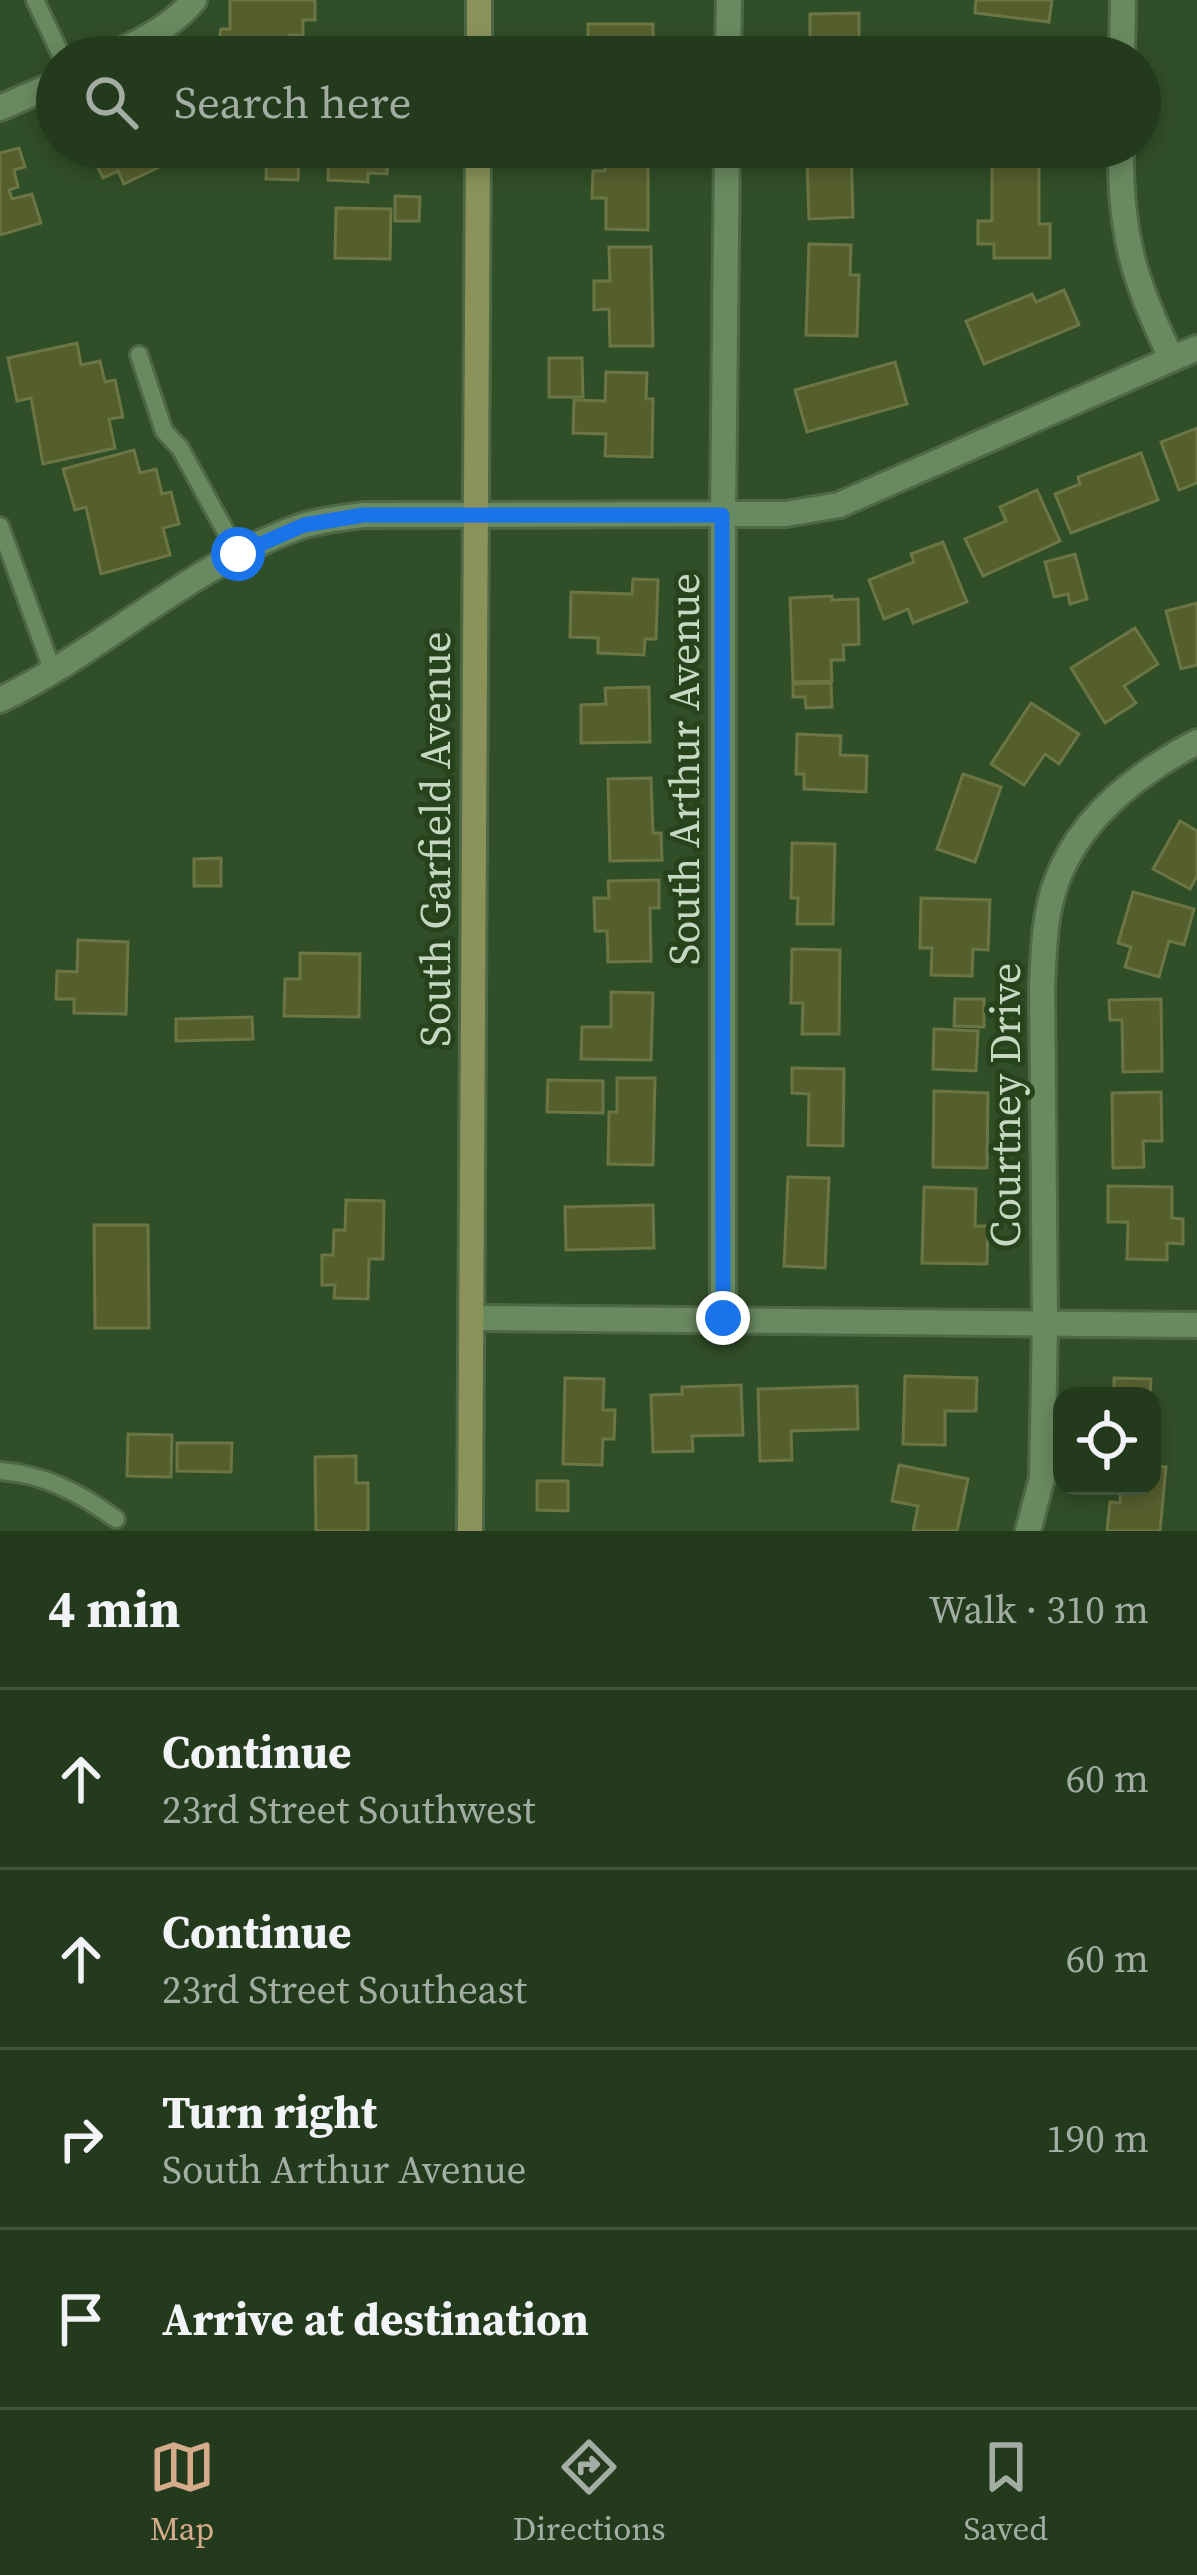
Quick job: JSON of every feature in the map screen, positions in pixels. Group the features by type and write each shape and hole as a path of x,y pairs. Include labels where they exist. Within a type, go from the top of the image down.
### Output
{"street":[{"path":"150,36 194,0"},
{"path":"478,36 479,0"},
{"path":"728,36 729,0"},
{"path":"1122,36 1123,0"},
{"path":"0,108 36,92"},
{"name":"South Garfield Avenue","path":"470,1531 478,168"},
{"name":"South Arthur Avenue","path":"723,1318 727,168"},
{"path":"1122,168 1125,232 1134,275 1171,357"},
{"path":"0,700 53,672 238,554 304,525 363,515 786,514 839,505 1197,348"},
{"name":"Courtney Drive","path":"1028,1531 1042,1478 1042,985 1044,940 1055,885 1068,857 1101,812 1150,767 1197,742"},
{"path":"473,1318 1197,1325"}],"lane":[{"path":"35,0 52,36"},
{"path":"139,355 164,430 180,448 238,554"},
{"path":"0,526 53,672"},
{"path":"0,1471 27,1473 65,1488 116,1519"}],"building":[{"path":"230,0 315,0 315,20 303,20 303,35 220,36 221,29 230,29"},
{"path":"976,0 1052,0 1049,22 975,13"},
{"path":"859,13 859,36 810,36 810,14"},
{"path":"588,24 653,24 653,36 588,36"},
{"path":"19,148 25,167 14,170 18,187 9,190 12,199 32,194 41,223 0,235 0,153"},
{"path":"98,168 157,168 124,184 118,171 103,178"},
{"path":"266,168 298,168 298,180 266,179"},
{"path":"328,168 387,168 387,174 368,173 368,182 328,180"},
{"path":"648,168 648,230 606,229 606,198 592,198 593,171"},
{"path":"807,168 852,168 853,217 809,219"},
{"path":"992,168 1039,168 1039,224 1050,224 1050,258 994,258 994,244 978,244 978,221 992,221"},
{"path":"395,196 420,197 419,221 395,221"},
{"path":"336,208 391,209 390,259 335,258"},
{"path":"809,244 851,245 850,275 859,275 857,336 806,335"},
{"path":"609,247 651,247 653,346 610,346 609,309 594,310 594,281 610,281"},
{"path":"1064,290 1079,325 984,364 966,321 1032,294 1036,302"},
{"path":"77,343 81,365 100,361 105,382 115,380 123,417 109,419 115,448 43,464 31,398 17,401 8,358"},
{"path":"549,358 582,358 583,397 549,397"},
{"path":"895,362 907,404 807,432 795,390"},
{"path":"606,372 647,373 646,399 653,399 652,457 605,456 606,434 573,433 574,400 605,401"},
{"path":"1197,428 1197,483 1179,490 1161,442"},
{"path":"134,450 140,473 156,469 162,494 171,492 179,524 163,528 170,555 101,574 86,507 75,510 63,469"},
{"path":"1141,453 1158,500 1071,533 1055,494 1080,484 1078,477"},
{"path":"1037,490 1060,541 983,576 965,539 1006,521 1000,507"},
{"path":"943,542 967,602 913,623 908,609 884,619 869,580 914,562 911,554"},
{"path":"1075,554 1087,599 1070,604 1068,594 1054,597 1045,562"},
{"path":"633,579 658,580 656,639 645,639 644,655 598,653 598,638 570,637 571,592 632,594"},
{"path":"832,596 832,600 858,599 859,644 843,645 844,660 831,660 832,681 793,682 790,598"},
{"path":"1197,603 1197,665 1181,669 1166,611"},
{"path":"1135,628 1158,664 1124,686 1136,703 1105,723 1071,668"},
{"path":"831,683 832,707 806,708 805,697 793,697 793,684"},
{"path":"649,687 650,742 581,743 581,705 606,704 605,688"},
{"path":"1031,703 1079,734 1059,764 1045,754 1024,785 991,764"},
{"path":"797,734 841,736 840,755 867,756 866,792 804,789 804,774 796,774"},
{"path":"963,774 1001,787 975,862 937,849"},
{"path":"651,778 653,833 661,833 662,860 610,861 608,779"},
{"path":"1180,821 1197,831 1197,876 1190,889 1153,869"},
{"path":"792,843 835,844 833,924 797,924 798,898 791,898"},
{"path":"221,858 221,886 194,886 194,859"},
{"path":"659,880 659,908 650,908 651,961 608,962 607,931 595,931 594,898 609,898 608,881"},
{"path":"1133,892 1194,909 1184,945 1169,941 1159,977 1125,967 1131,947 1118,943"},
{"path":"921,898 990,900 988,950 973,949 972,976 931,975 932,948 920,948"},
{"path":"78,940 128,942 126,1014 74,1013 74,999 56,999 57,971 77,972"},
{"path":"792,949 840,950 839,1034 802,1034 803,1003 791,1003"},
{"path":"300,953 360,954 359,1017 284,1016 285,979 300,979"},
{"path":"611,992 653,993 651,1060 581,1059 582,1027 611,1027"},
{"path":"955,999 984,999 984,1027 954,1026"},
{"path":"1161,999 1162,1071 1123,1072 1122,1020 1110,1020 1109,1000"},
{"path":"252,1017 253,1039 176,1041 176,1019"},
{"path":"934,1029 978,1031 976,1071 933,1069"},
{"path":"792,1068 844,1069 843,1146 808,1145 809,1094 792,1093"},
{"path":"617,1078 655,1078 653,1165 608,1164 609,1112 617,1112"},
{"path":"548,1080 603,1081 603,1113 547,1112"},
{"path":"934,1091 988,1093 987,1168 933,1167"},
{"path":"1161,1092 1162,1141 1143,1141 1144,1167 1113,1168 1112,1093"},
{"path":"788,1177 829,1178 825,1268 784,1266"},
{"path":"1108,1186 1172,1187 1172,1218 1183,1219 1183,1244 1167,1243 1167,1260 1127,1259 1128,1222 1108,1222"},
{"path":"924,1187 976,1189 975,1226 988,1226 987,1264 922,1263"},
{"path":"346,1200 384,1201 383,1259 369,1259 368,1299 334,1298 335,1285 322,1285 322,1255 333,1255 334,1230 345,1230"},
{"path":"653,1205 654,1248 566,1250 565,1207"},
{"path":"94,1225 148,1225 149,1328 95,1328"},
{"path":"905,1376 977,1378 976,1411 945,1411 945,1445 903,1444"},
{"path":"565,1378 604,1379 603,1410 615,1410 614,1439 603,1439 602,1465 563,1464"},
{"path":"1114,1378 1151,1379 1151,1387 1114,1387"},
{"path":"741,1385 743,1435 692,1436 693,1451 653,1452 651,1395 682,1394 682,1387"},
{"path":"857,1386 858,1429 791,1431 792,1460 760,1461 758,1389"},
{"path":"128,1434 172,1435 171,1477 127,1476"},
{"path":"177,1443 232,1443 231,1472 177,1471"},
{"path":"356,1456 356,1483 368,1483 368,1531 316,1531 315,1457"},
{"path":"899,1465 968,1479 957,1531 913,1531 918,1506 892,1501"},
{"path":"1161,1467 1166,1467 1160,1531 1107,1531 1110,1502 1120,1503 1120,1495 1161,1495"},
{"path":"537,1481 568,1481 568,1511 537,1510"}],"route":[{"path":"238,554 304,525 363,515 722,515 723,1318"}]}
